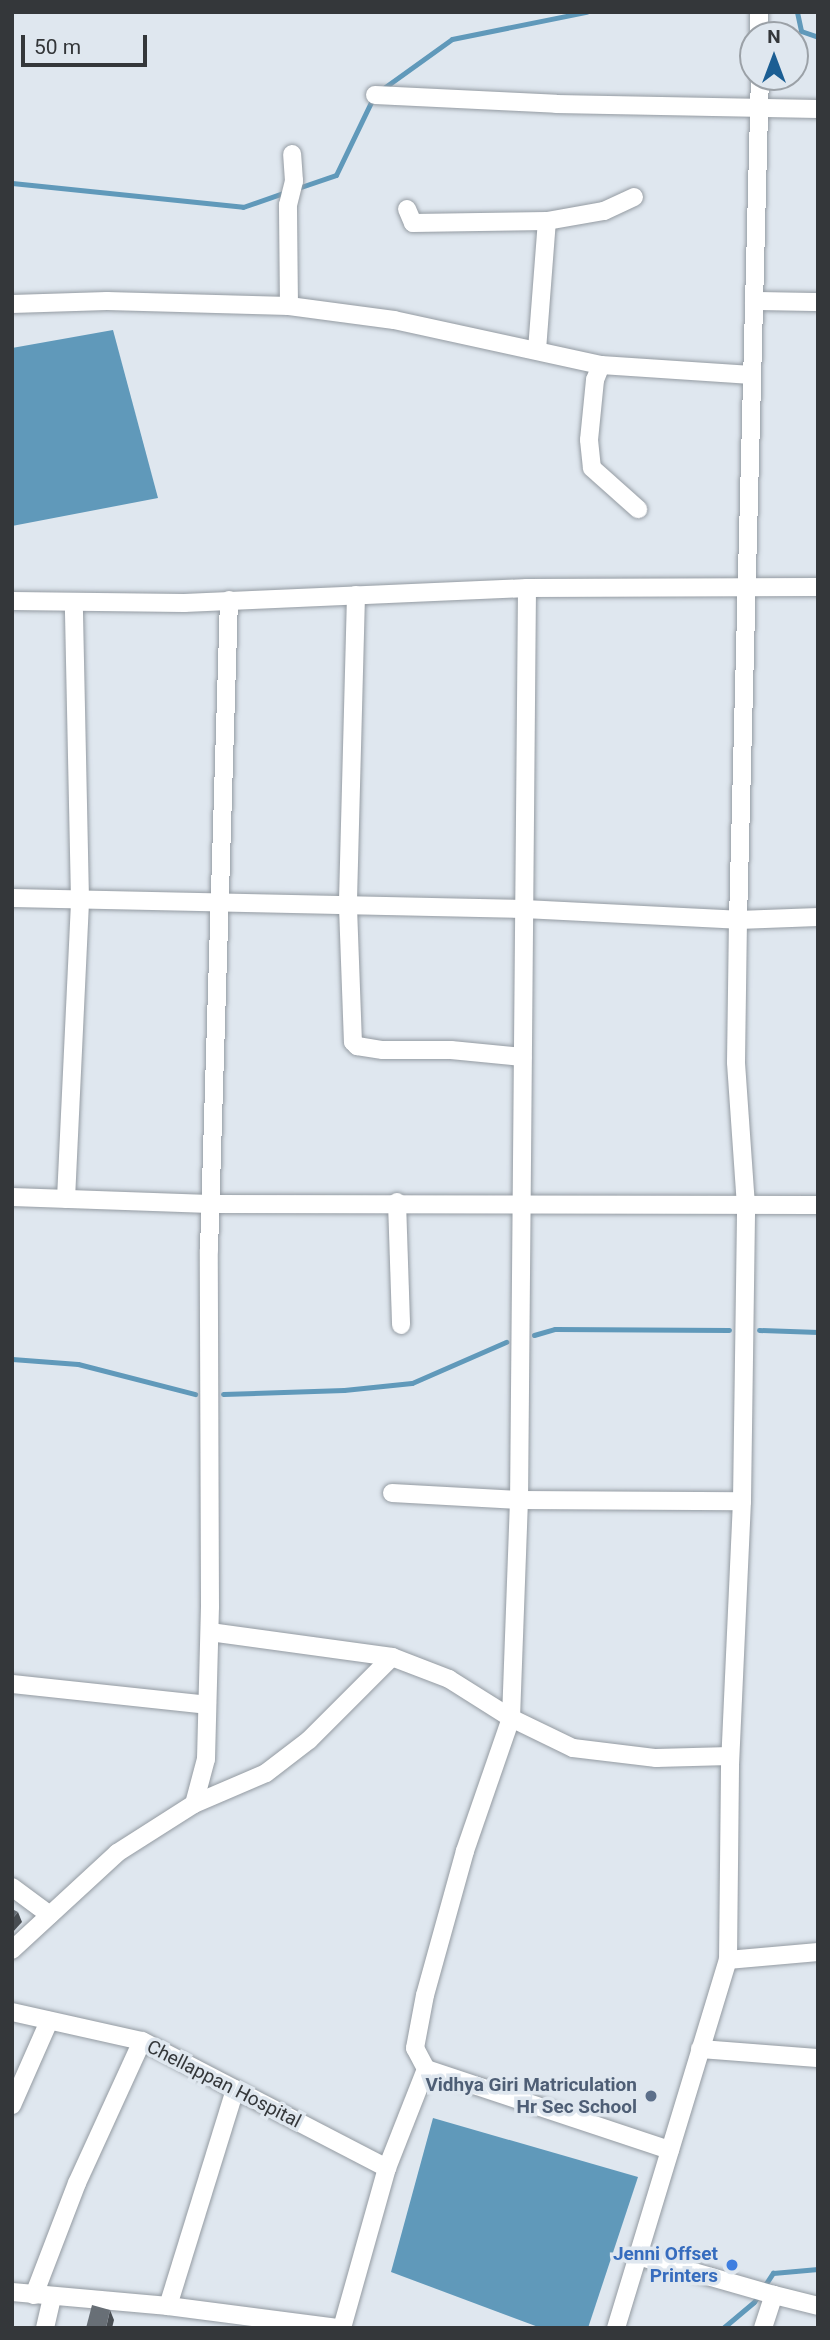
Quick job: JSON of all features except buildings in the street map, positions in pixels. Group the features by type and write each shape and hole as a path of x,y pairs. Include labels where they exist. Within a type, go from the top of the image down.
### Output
{"street":[{"path":"616,2328 728,1960 730,1756 742,1501 746,1206 736,1062 738,920 760,91"},
{"path":"374,95 760,110 818,109"},
{"path":"289,306 288,205 294,181 292,154"},
{"path":"407,209 413,223 547,221 604,211 634,197"},
{"path":"537,350 547,221"},
{"path":"12,304 107,301 289,306 394,320 601,365 752,375"},
{"path":"754,301 818,302"},
{"path":"601,365 595,380 589,440 592,468 638,509"},
{"path":"12,601 184,603 527,588 747,585 818,587"},
{"path":"527,588 519,1500 511,1718 466,1851 425,1995 415,2048 426,2069 670,2150"},
{"path":"356,595 348,907 350,1020 353,1042 357,1046 451,1049 523,1056"},
{"path":"194,1804 206,1759 210,1632 210,1204 217,905 229,600"},
{"path":"66,1199 80,900 74,603"},
{"path":"12,898 217,905 524,909 738,920 818,917"},
{"path":"12,1197 210,1204 520,1202 818,1205"},
{"path":"397,1202 401,1325"},
{"path":"392,1493 519,1500 742,1501"},
{"path":"210,1632 392,1657 449,1679 511,1718 573,1748 656,1758 730,1756"},
{"path":"12,1950 117,1853 194,1804 266,1773 309,1740 392,1657"},
{"path":"12,1684 207,1705"},
{"path":"12,1887 50,1915"},
{"path":"728,1960 818,1952"},
{"name":"Chellappan Hospital","path":"12,2012 142,2041 387,2168"},
{"path":"12,2105 49,2021"},
{"path":"45,2328 43,2296 77,2183 142,2041"},
{"path":"700,2049 818,2058"},
{"path":"12,2292 169,2306 340,2328 387,2168 426,2069"},
{"path":"169,2306 235,2089"},
{"path":"638,2256 818,2306"},
{"path":"763,2328 774,2295"}],"water":[{"path":"113,330 158,498 12,526 12,348"},
{"path":"433,2118 638,2177 588,2328 541,2328 391,2272"}],"waterway":[{"path":"381,90 452,39 586,12"},
{"path":"797,12 801,31 818,37"},
{"path":"295,189 336,175 374,96"},
{"path":"12,183 243,207 286,192"},
{"path":"534,1335 555,1329 729,1330"},
{"path":"759,1330 818,1332"},
{"path":"223,1394 344,1390 412,1383 506,1342"},
{"path":"12,1359 78,1364 195,1394"},
{"path":"723,2328 754,2302 773,2273 818,2269"}],"place":[{"name":"Vidhya Giri Matriculation Hr Sec School","path":"651,2096"},
{"name":"Jenni Offset Printers","path":"732,2265"}]}
